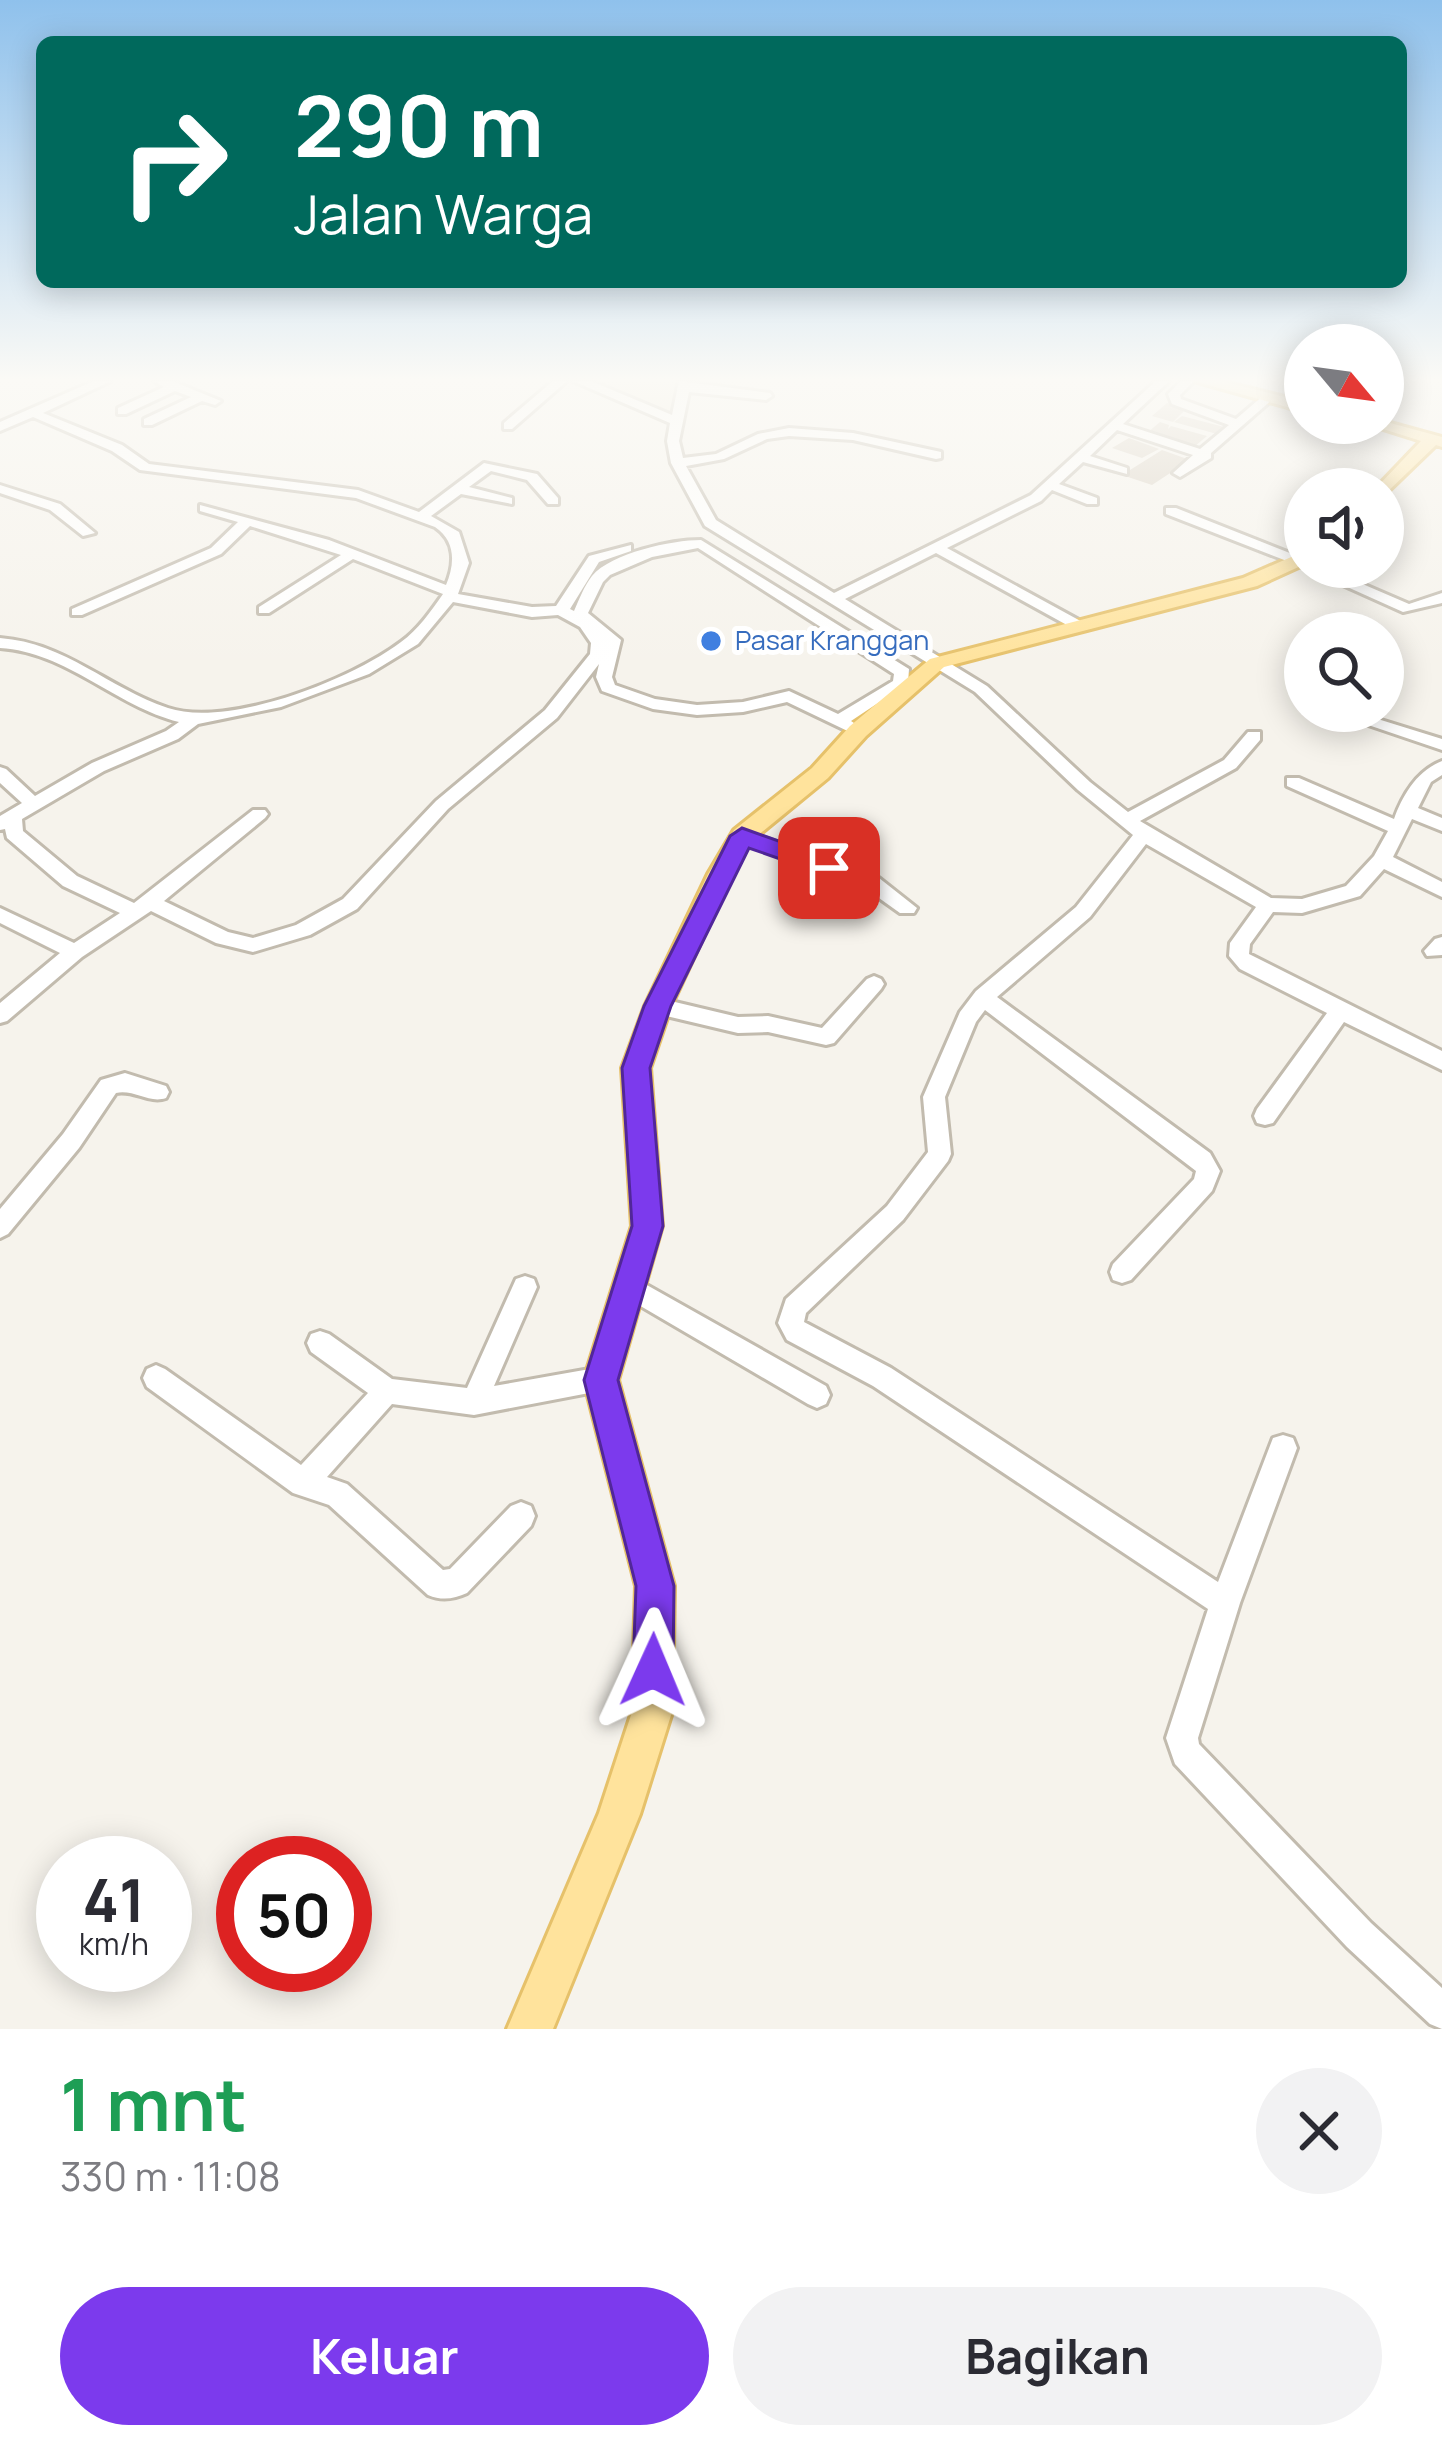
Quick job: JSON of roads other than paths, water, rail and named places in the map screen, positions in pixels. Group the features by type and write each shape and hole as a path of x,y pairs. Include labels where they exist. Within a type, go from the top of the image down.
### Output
{"main road":[{"path":"530,2029 619,1814 652,1712 655,1586 601,1380 647,1226 636,1068 658,1006 742,836 820,773 848,727 923,654 1081,627 1284,570"}],"street":[{"path":"205,508 350,555 450,594 532,612 561,610 586,624 599,643 598,655 551,715 442,805 350,904 303,930 253,945 223,938 52,868 6,821 98,767 172,736 194,719 256,707 357,676 405,647 450,594 462,563 452,532 422,516 358,494 214,476"},
{"path":"422,516 476,476"},
{"path":"527,476 553,501"},
{"path":"685,476 710,523 980,688 1136,827 1268,905 1302,906 1354,891 1382,860 1424,778 1442,768"},
{"path":"833,599 1053,486 1063,476"},
{"path":"1053,486 1092,501"},
{"path":"0,489 55,507 88,533"},
{"path":"459,489 507,501"},
{"path":"1171,511 1284,554"},
{"path":"77,612 216,550 248,520"},
{"path":"561,610 595,559 710,523"},
{"path":"710,549 730,536"},
{"path":"687,543 710,549 890,662 903,672 899,683 848,727 789,696 760,706 704,710 650,706 608,688 604,677 613,640 580,614 600,575 611,567 687,543"},
{"path":"937,548 1081,627"},
{"path":"264,610 350,555"},
{"path":"1362,588 1408,609 1442,598"},
{"path":"0,644 14,643 75,662 137,702 194,719"},
{"path":"890,662 923,654"},
{"path":"1401,732 1442,745"},
{"path":"1225,1603 882,1377 796,1332 791,1323 795,1307 895,1213 940,1154 934,1097 968,1018 983,997 1083,912 1136,827 1230,764 1254,736"},
{"path":"0,772 32,804"},
{"path":"1293,782 1402,819 1442,825"},
{"path":"0,1015 75,952 259,814"},
{"path":"742,836 872,883 908,908"},
{"path":"1382,860 1442,890"},
{"path":"1268,905 1240,943 1239,956 1442,1061"},
{"path":"0,915 75,952"},
{"path":"658,1006 738,1025 768,1024 826,1037 874,984"},
{"path":"983,997 1202,1160 1208,1171 1204,1184 1122,1272"},
{"path":"1265,1116 1340,1012"},
{"path":"0,1227 109,1086 124,1082 158,1092"},
{"path":"628,1286 817,1395"},
{"path":"475,1402 525,1287"},
{"path":"320,1343 387,1391 475,1402 601,1380"},
{"path":"157,1378 303,1483 337,1494 438,1585 448,1587 521,1516"},
{"path":"303,1483 387,1391"},
{"path":"1283,1448 1225,1603 1182,1738 1186,1753 1360,1935 1442,2012"}],"place":[{"name":"Pasar Kranggan","path":"711,641"}]}
